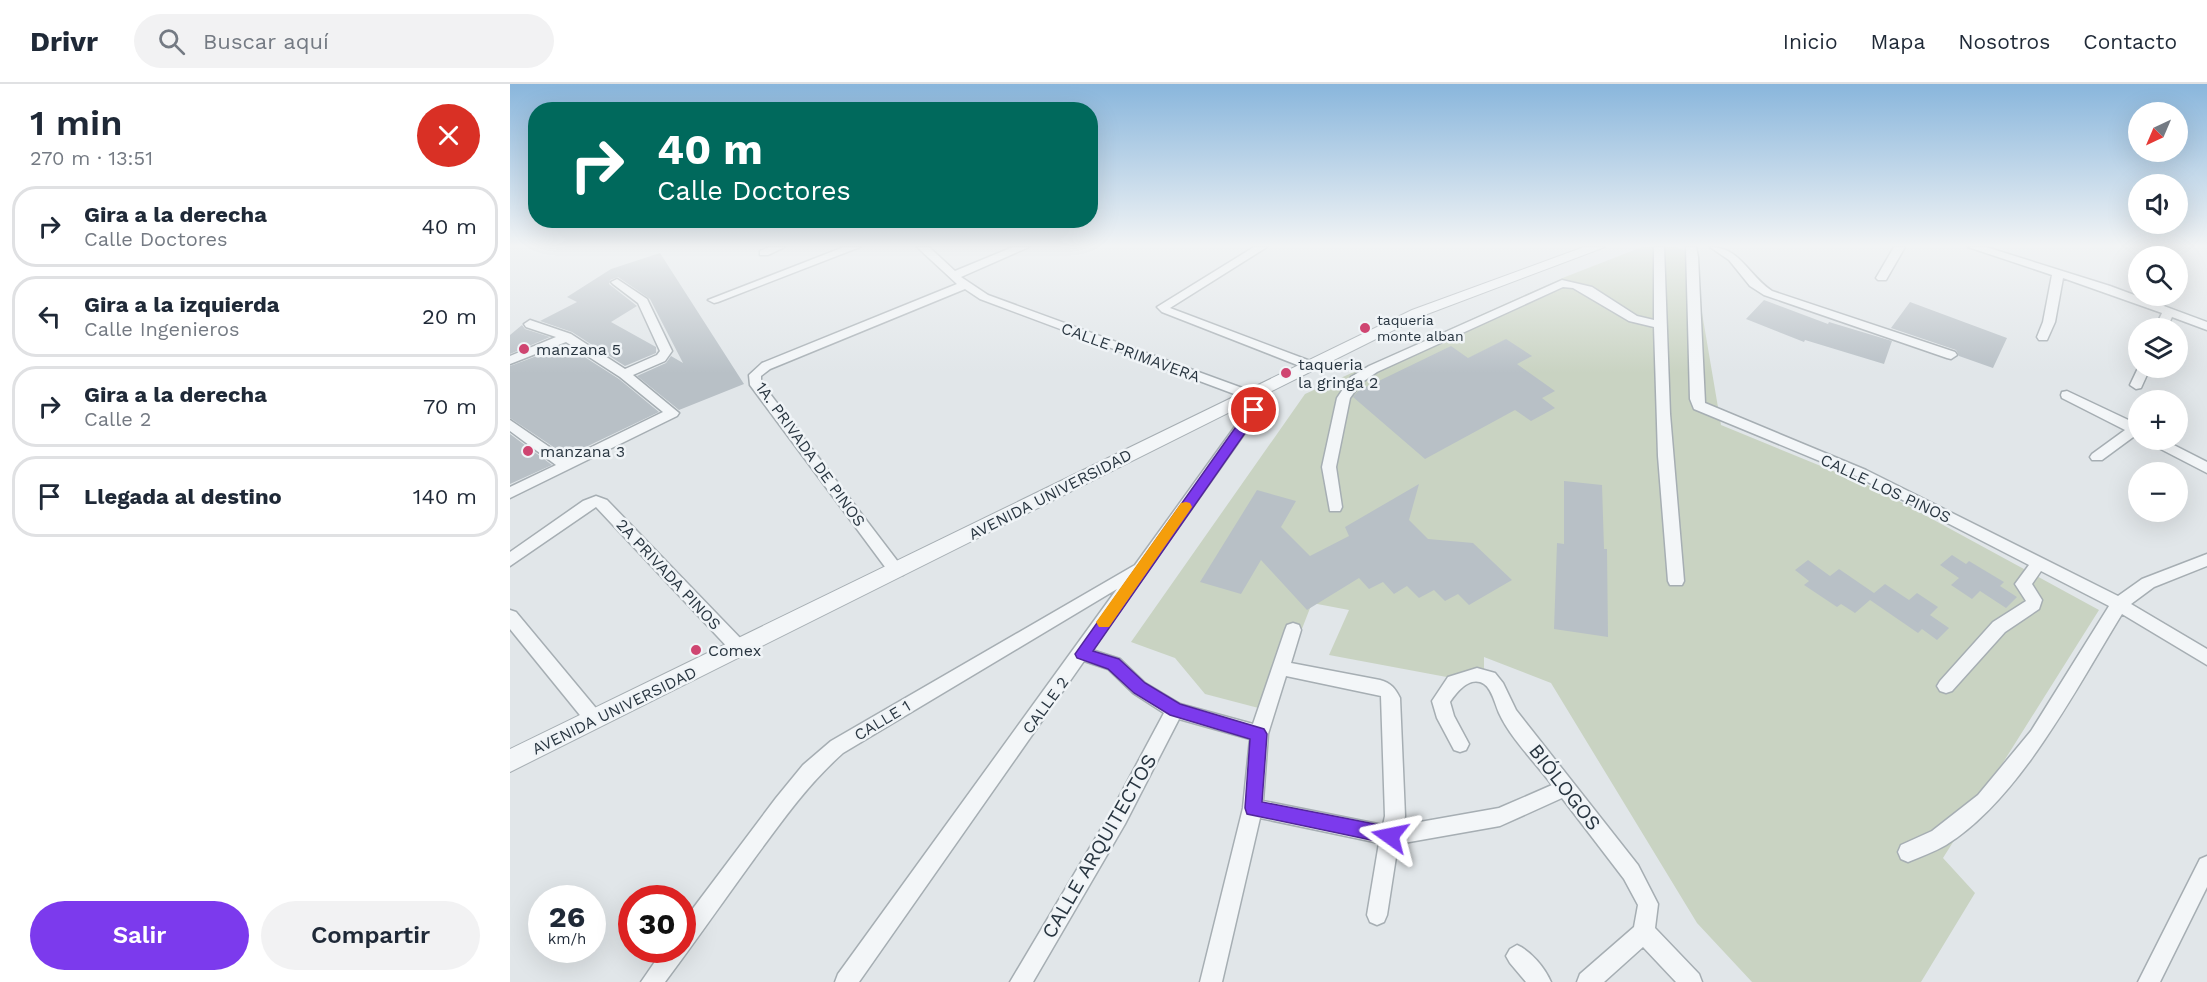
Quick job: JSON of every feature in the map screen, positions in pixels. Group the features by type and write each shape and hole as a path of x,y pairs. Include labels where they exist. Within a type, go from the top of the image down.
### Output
{"street":[{"path":"624,374 661,358 666,351 643,301 626,289"},
{"path":"714,300 744,289"},
{"name":"1A. PRIVADA DE PINOS","path":"897,571 755,382 755,375 766,366 955,289"},
{"name":"CALLE PRIMAVERA","path":"971,289 984,297 1017,310 1251,396"},
{"path":"1193,289 1163,307 1309,364"},
{"name":"AVENIDA UNIVERSIDAD","path":"510,761 897,571 1074,481 1251,396 1309,364 1417,313 1484,289"},
{"path":"1335,507 1329,467 1344,398 1356,380 1373,369 1549,289"},
{"path":"1589,289 1634,321 1659,324"},
{"path":"1659,289 1669,522 1676,581"},
{"name":"CALLE LOS PINOS","path":"1694,289 1699,406 1861,473 2119,604 2207,658"},
{"path":"1762,289 1768,293 1951,355"},
{"path":"2043,337 2049,322 2055,289"},
{"path":"2104,289 2207,326"},
{"path":"2166,318 2169,311"},
{"path":"510,493 672,413 624,374 567,338 530,324"},
{"path":"510,360 567,338"},
{"path":"2136,385 2139,378"},
{"path":"2067,395 2128,426"},
{"name":"CALLE 2","path":"846,982 1250,418 1254,410 1251,396"},
{"path":"514,431 567,466"},
{"path":"2097,457 2128,436"},
{"path":"2173,450 2207,468"},
{"name":"2A PRIVADA PINOS","path":"510,560 596,501 602,504 739,648"},
{"path":"1908,852 1939,838 1985,801 2037,737 2119,604 2148,583 2207,560"},
{"path":"1946,686 1999,627 2033,604 2034,600 2023,584 2038,564"},
{"name":"CALLE 1","path":"696,922 783,804 810,771 830,753 864,730 1141,568"},
{"path":"510,617 594,719"},
{"path":"1210,982 1253,808 1258,734 1293,630"},
{"path":"1083,654 1114,664 1139,688 1175,710 1258,734"},
{"path":"1281,668 1380,687 1387,691 1391,698 1395,816 1377,915"},
{"name":"BIÓLOGOS","path":"1460,744 1446,718 1441,701 1454,682 1477,675 1489,678 1497,688 1509,715 1631,872 1648,904 1644,932"},
{"name":"CALLE ARQUITECTOS","path":"1022,982 1118,818 1175,710"},
{"path":"1253,808 1390,836 1500,817 1565,788"},
{"path":"2149,982 2207,866"},
{"path":"1588,982 1644,932 1691,982"},
{"path":"1517,956 1540,982"},
{"path":"652,982 666,963"}],"green space":[{"path":"1539,289 1698,289 1721,425 1877,489 2099,610 1943,858 1975,893 1921,982 1752,982 1697,923 1551,683 1484,657 1484,684 1329,655 1349,610 1312,603 1270,711 1205,694 1175,658 1131,642 1305,394"}],"building":[{"path":"580,289 615,289 637,306 611,322 656,347 656,353 625,366 572,332 540,321 577,302 567,297"},
{"path":"635,289 683,289 744,384 679,410 637,376 666,363 671,356 683,363 650,299"},
{"path":"1764,300 1828,324 1829,322 1892,341 1884,364 1805,340 1804,342 1746,319"},
{"path":"1910,302 2007,338 1993,368 1959,356 1956,350 1891,328"},
{"path":"522,325 525,329 550,337 510,354 510,335"},
{"path":"1506,339 1532,356 1517,364 1555,391 1542,398 1555,408 1531,421 1515,410 1425,459 1353,397 1358,391 1451,346 1468,358"},
{"path":"566,345 619,379 659,412 567,456 510,418 510,366"},
{"path":"510,434 552,465 510,484"},
{"path":"1564,481 1602,485 1604,549 1607,549 1608,637 1554,629 1557,543 1564,544"},
{"path":"1419,484 1409,520 1428,539 1473,543 1512,580 1469,605 1458,594 1445,601 1434,590 1419,598 1407,586 1394,594 1383,582 1369,589 1359,578 1307,610 1261,560 1241,594 1200,582 1257,490 1296,501 1281,527 1310,556 1349,536 1345,527"},
{"path":"1952,555 1966,564 1969,561 2004,582 2000,586 2017,597 2006,608 1980,591 1972,599 1951,585 1959,578 1940,565"},
{"path":"1808,560 1830,576 1839,569 1874,593 1885,584 1909,600 1917,593 1938,607 1930,615 1949,628 1937,640 1922,629 1918,633 1870,600 1855,613 1841,604 1837,607 1804,585 1809,581 1795,570"}],"slow traffic":[{"path":"1104,622 1186,507"}],"place":[{"name":"taqueria monte alban","path":"1365,328"},
{"name":"manzana 5","path":"524,349"},
{"name":"taqueria la gringa 2","path":"1286,373"},
{"name":"manzana 3","path":"528,451"},
{"name":"Comex","path":"696,650"}],"route":[{"path":"1254,410 1141,568 1083,654 1114,664 1139,688 1175,710 1258,734 1253,808 1390,836"}]}
